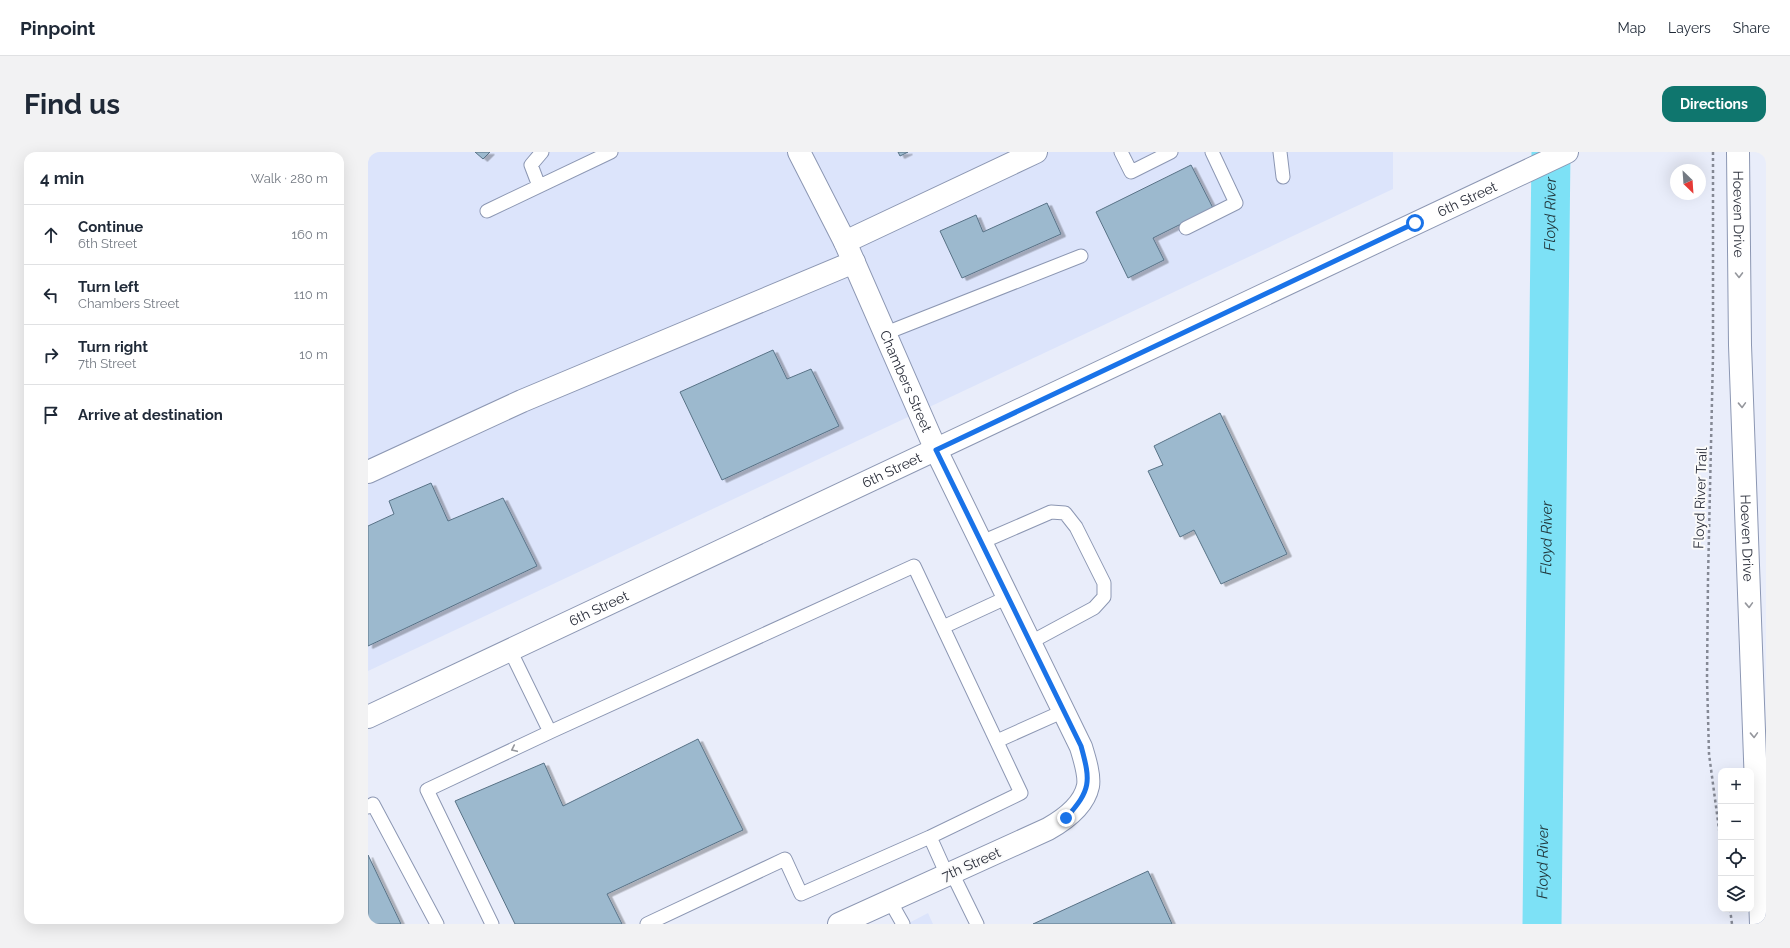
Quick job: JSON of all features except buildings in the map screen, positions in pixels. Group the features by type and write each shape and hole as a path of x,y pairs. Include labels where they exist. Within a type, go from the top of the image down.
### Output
{"street":[{"name":"Chambers Street","path":"799,152 845,242 936,450 1081,746 1086,764 1088,786"},
{"path":"845,242 1036,152"},
{"name":"6th Street","path":"368,717 1567,152"},
{"name":"Hoeven Drive","path":"1738,152 1740,345 1761,924"},
{"path":"368,472 522,401 854,262"},
{"name":"7th Street","path":"839,924 1048,829 1066,818 1079,804 1088,786"}],"lane":[{"path":"539,186 531,165 542,152"},
{"path":"487,211 611,152"},
{"path":"1121,152 1131,172 1171,152"},
{"path":"1186,228 1236,203 1212,152"},
{"path":"1280,152 1283,177"},
{"path":"886,333 1081,256"},
{"path":"982,542 1051,512 1064,513 1076,527 1104,583 1104,597 1094,608 1031,642"},
{"path":"492,924 427,790 550,732 914,566 1021,793 930,837 801,894 785,859 647,924"},
{"path":"943,627 1008,597"},
{"path":"510,650 550,732"},
{"path":"996,742 1064,711"},
{"path":"368,807 373,804 437,924"},
{"path":"930,837 977,924"},
{"path":"890,901 903,924"}],"path":[{"name":"Floyd River Trail","path":"1713,152 1713,356 1707,679 1709,754 1720,840"},
{"path":"1730,912 1732,924"}],"shaded area":[{"path":"368,152 1393,152 1393,189 368,671"},
{"path":"928,913 933,924 907,924"}],"waterway":[{"name":"Floyd River","path":"1542,924 1551,152"}],"route":[{"path":"1066,818 1079,804 1088,786 1086,764 1081,746 936,450 1415,223"}]}
